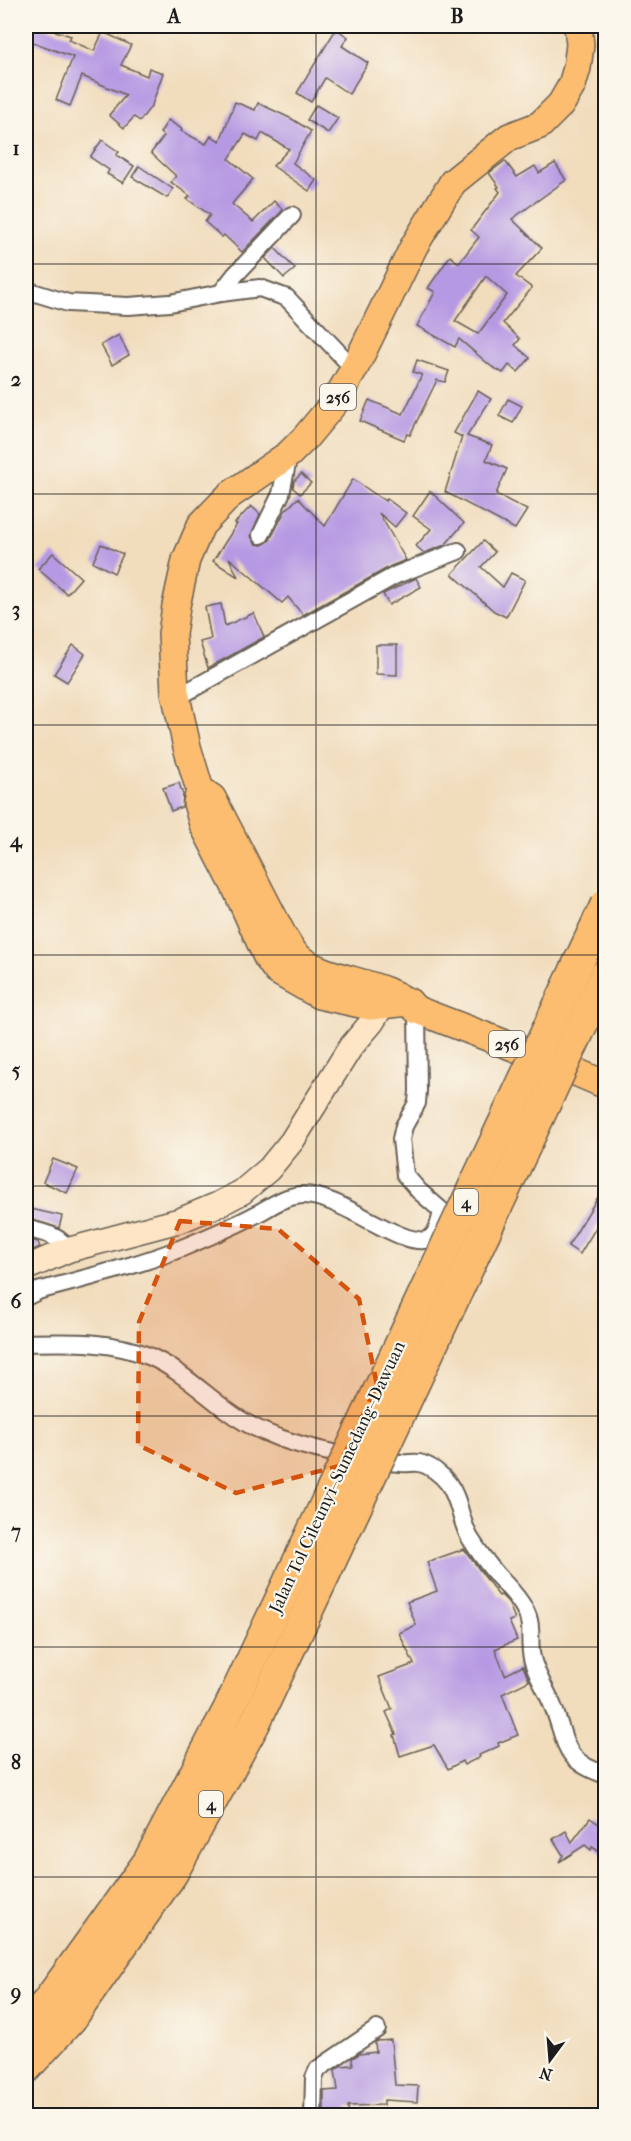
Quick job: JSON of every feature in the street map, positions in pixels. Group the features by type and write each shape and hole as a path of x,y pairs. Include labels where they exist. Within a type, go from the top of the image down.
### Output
{"highway":[{"name":"Jalan Tol Cileunyi–Sumedang–Dawuan","path":"26,2025 47,2002 148,1862 228,1710 606,904"},
{"name":"Jalan Tol Cileunyi–Sumedang–Dawuan","path":"26,2068 71,2019 172,1874 255,1723 606,974"}],"main road":[{"name":"256","path":"578,26 580,45 578,68 572,85 561,104 540,125 509,137 453,182 414,246 354,369 335,402 289,454 230,495 201,525 186,560 174,615 172,656 176,698 200,790 197,803 203,824 244,880 272,939 304,961 323,970 550,1061 606,1086"},
{"name":"256","path":"272,939 267,957 277,971 319,995 370,1006 399,1002"}],"street":[{"path":"221,292 292,215"},
{"path":"26,290 68,303 128,306 170,303 221,292 260,288 287,298 354,369"},
{"path":"261,535 281,494 289,454"},
{"path":"176,698 396,575 458,551"},
{"path":"26,1268 68,1250 181,1220 242,1192 269,1169 292,1141 350,1048 372,1022 399,1002 417,1103 404,1126 401,1139 405,1175 418,1191 442,1211 438,1228 431,1238 419,1241 404,1236 338,1203 304,1195 285,1198 269,1209 179,1249 38,1291 26,1297"},
{"path":"26,1228 57,1238 64,1242 68,1250"},
{"path":"26,1342 94,1343 120,1347 151,1357 186,1377 230,1413 259,1430 312,1448 348,1457 418,1463 439,1474 449,1484 454,1494 468,1535 485,1561 525,1609 531,1623 532,1658 553,1706 565,1746 580,1764 606,1775"},
{"path":"314,2115 314,2078 318,2069 377,2029"}],"highlighted area":[{"path":"180,1221 278,1229 359,1299 377,1385 339,1466 236,1493 138,1445 139,1322"}],"building":[{"path":"32,26 40,26 71,36 69,40 94,51 103,32 131,45 121,65 147,76 149,68 163,73 152,105 140,121 134,117 124,128 109,115 126,95 82,76 70,106 56,100 73,57 27,40"},
{"path":"336,29 348,37 342,46 368,63 349,94 325,78 311,102 297,93"},
{"path":"235,102 255,110 258,103 311,131 293,163 316,180 309,191 273,166 289,149 262,133 258,141 245,134 229,159 253,179 232,204 253,222 274,201 283,210 242,252 224,235 222,237 205,222 210,215 187,199 190,196 171,182 176,176 151,153 164,136 160,133 168,120 182,129 181,131 206,144 211,136 220,141"},
{"path":"316,105 338,118 328,133 307,120"},
{"path":"102,140 119,152 116,155 134,166 123,183 107,174 109,170 90,157"},
{"path":"505,161 517,177 535,166 539,173 555,163 566,180 512,219 542,248 516,276 532,288 503,323 520,339 515,345 530,358 518,372 509,365 503,373 492,367 459,339 455,347 417,326 435,292 428,288 450,256 459,263 479,237 471,230 500,192 489,173","holes":["486,276 507,295 478,334 455,321"]},
{"path":"139,166 173,189 167,198 132,177"},
{"path":"275,248 295,269 284,278 265,258"},
{"path":"119,335 129,355 112,365 101,345"},
{"path":"417,360 449,371 445,382 437,380 410,435 407,434 404,440 360,421 369,400 403,414 422,375 413,372"},
{"path":"478,391 491,399 467,436 492,445 486,460 507,469 496,494 527,510 515,529 445,492 462,437 454,433"},
{"path":"508,399 522,406 513,423 499,416"},
{"path":"301,474 311,483 300,494 293,488 294,481"},
{"path":"353,479 406,513 395,527 379,513 406,560 303,615 288,597 282,603 229,558 238,577 213,561 237,524 235,523 251,506 260,514 251,536 256,544 262,545 270,540 285,511 298,498 325,526"},
{"path":"430,491 464,523 445,545 424,553 416,546 431,529 413,516"},
{"path":"483,541 495,552 481,567 503,587 511,573 525,580 506,617 494,611 452,574"},
{"path":"101,544 123,554 114,573 93,562"},
{"path":"53,553 81,578 67,594 38,569"},
{"path":"416,578 421,587 389,605 383,594"},
{"path":"221,604 225,626 254,613 264,637 208,668 200,642 211,639 205,607"},
{"path":"73,645 85,654 67,682 54,674"},
{"path":"376,645 397,645 397,675 376,674"},
{"path":"179,783 183,795 182,807 171,811 163,788"},
{"path":"53,1159 78,1169 67,1193 43,1182"},
{"path":"606,1184 606,1211 580,1254 568,1246"},
{"path":"31,1209 62,1216 59,1228 26,1218 26,1213 28,1217"},
{"path":"26,1239 38,1242 40,1247 26,1253"},
{"path":"464,1549 499,1596 501,1595 508,1602 515,1619 509,1621 517,1640 495,1649 505,1675 523,1666 529,1681 502,1694 518,1735 498,1743 499,1746 464,1765 462,1761 448,1769 434,1745 400,1756 394,1735 396,1734 386,1712 392,1709 379,1677 414,1664 399,1633 416,1625 407,1602 437,1591 427,1562"},
{"path":"590,1818 606,1829 606,1856 585,1845 559,1862 563,1855 553,1839 566,1831 572,1842"},
{"path":"391,2040 395,2085 418,2086 417,2102 384,2100 384,2105 348,2106 349,2115 324,2115 324,2091 338,2090 335,2070 340,2066 353,2065 352,2058 359,2054 376,2052 375,2043 378,2041"}]}
